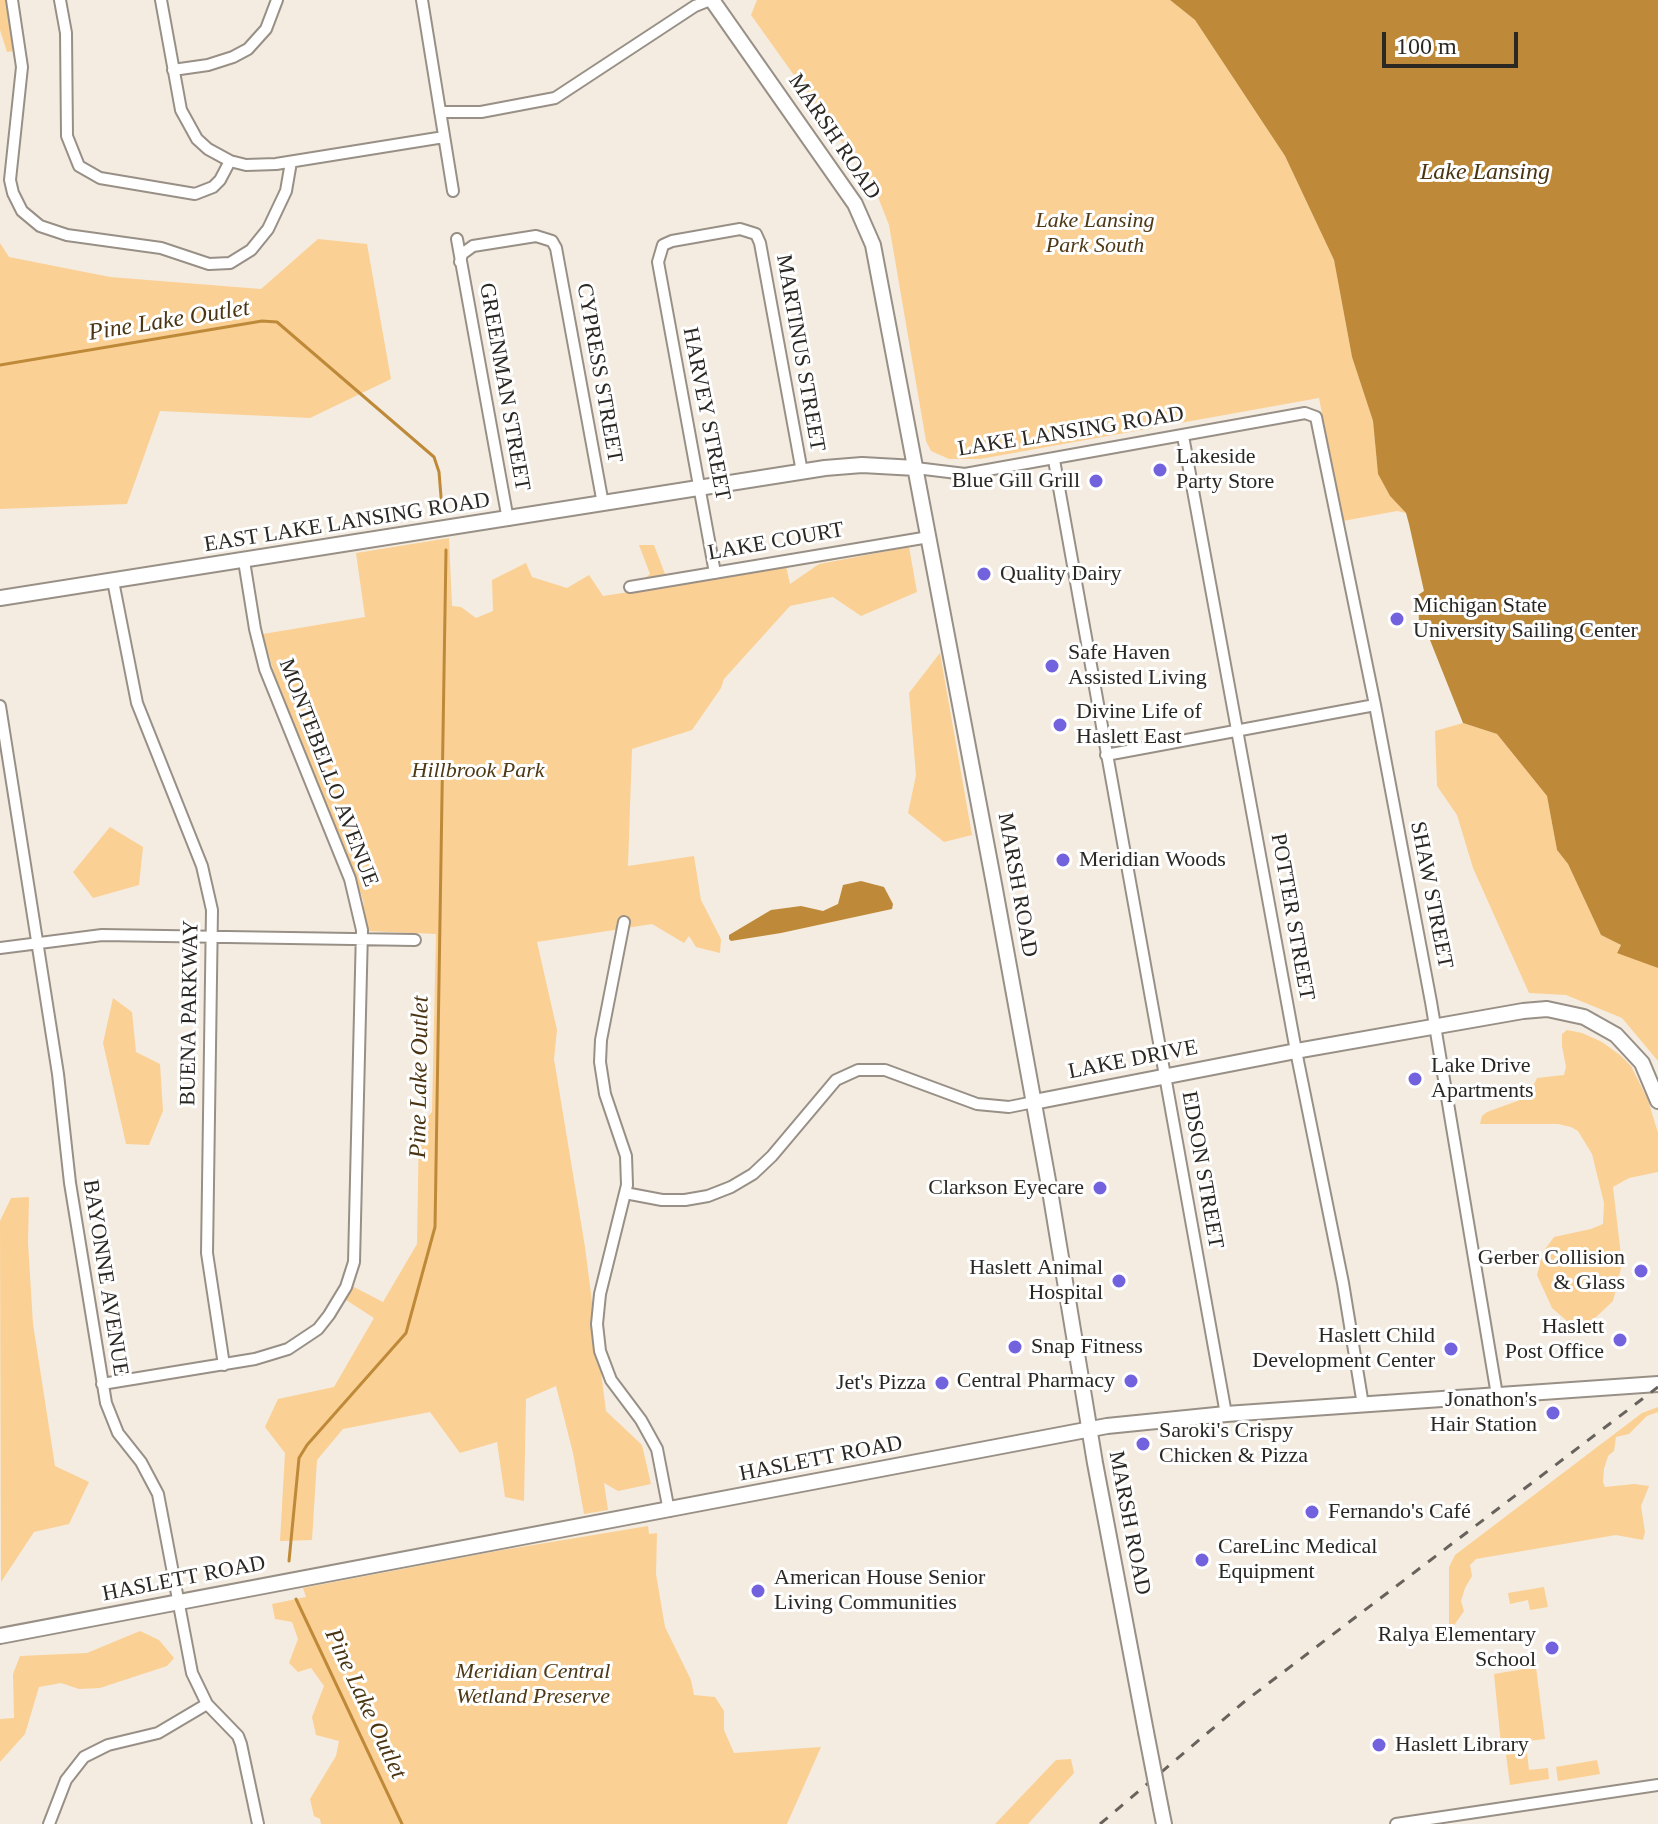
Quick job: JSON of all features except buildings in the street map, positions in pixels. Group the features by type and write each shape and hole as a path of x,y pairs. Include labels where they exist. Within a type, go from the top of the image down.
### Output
{"main road":[{"name":"MARSH ROAD","path":"711,0 855,204 875,255 1034,1102 1089,1428 1162,1817"},
{"name":"LAKE LANSING ROAD","path":"700,489 862,465 916,468"},
{"name":"EAST LAKE LANSING ROAD","path":"0,598 700,489"},
{"name":"LAKE DRIVE","path":"1034,1102 1296,1051 1535,1010 1560,1011 1606,1027 1635,1053 1648,1074 1658,1101"},
{"name":"HASLETT ROAD","path":"0,1636 669,1511 1089,1428 1226,1414 1658,1384"}],"street":[{"path":"12,0 22,67 10,180 22,211 40,226 67,235 161,248 209,264 230,263 251,250 268,229 283,201 291,162"},
{"path":"60,0 66,33 67,136 79,166 100,178 195,194 213,187 230,161"},
{"path":"161,0 181,110 187,124 208,149 230,161 261,166 444,137"},
{"path":"173,70 208,65 248,49 266,29 277,0"},
{"path":"422,0 453,191"},
{"path":"440,112 481,112 555,98 695,6 711,0"},
{"name":"MARTINUS STREET","path":"658,262 663,245 672,241 740,229 756,234 802,472"},
{"name":"CYPRESS STREET","path":"460,262 462,254 473,246 536,236 552,241 556,248 603,504"},
{"name":"GREENMAN STREET","path":"457,239 508,520"},
{"name":"HARVEY STREET","path":"658,262 715,573"},
{"name":"LAKE LANSING ROAD","path":"916,468 965,474 1305,413"},
{"name":"SHAW STREET","path":"1305,413 1318,420 1375,705 1435,1027 1497,1395"},
{"name":"POTTER STREET","path":"1183,436 1296,1051 1333,1229 1363,1405"},
{"name":"EDSON STREET","path":"1054,460 1226,1414"},
{"name":"LAKE COURT","path":"630,587 929,537"},
{"name":"MONTEBELLO AVENUE","path":"102,1384 272,1355 303,1340 318,1329 346,1287 355,1249 362,940 357,904 350,879 265,669 244,561"},
{"name":"BUENA PARKWAY","path":"113,581 137,703 202,866 212,910 207,1253 224,1365"},
{"path":"1106,755 1375,705"},
{"name":"BAYONNE AVENUE","path":"0,706 58,1074 70,1183 110,1420 141,1462 158,1494 192,1673 207,1704 241,1744 258,1824"},
{"path":"624,922 601,1040 600,1062 605,1094 626,1156 628,1176 600,1294 598,1338 611,1380 650,1433 657,1449 669,1511"},
{"path":"0,948 102,935 415,940"},
{"name":"LAKE DRIVE","path":"625,1193 662,1200 685,1200 708,1196 731,1187 753,1174 772,1156 836,1080 858,1070 885,1070 977,1104 998,1107 1034,1102"},
{"path":"49,1824 66,1780 84,1757 108,1745 158,1733 207,1704"},
{"path":"1396,1824 1658,1785"},
{"path":"1431,1824 1453,1816"}],"green space":[{"path":"0,0 7,0 14,51 7,52 0,30"},
{"name":"Lake Lansing Park South","path":"757,0 1170,0 1195,20 1285,156 1334,260 1352,357 1373,421 1378,474 1390,496 1406,513 1397,511 1343,521 1319,398 980,459 949,459 931,451 926,441 889,225 874,187 751,15"},
{"path":"318,239 367,244 391,379 310,418 160,411 127,504 0,509 0,243 9,257 110,277 261,289"},
{"name":"Hillbrook Park","path":"449,538 452,606 461,607 476,618 493,611 492,580 526,563 532,577 567,588 589,575 603,596 629,592 650,574 639,545 654,545 665,574 691,582 786,566 790,584 819,564 909,547 917,592 861,616 833,597 790,606 724,679 692,730 632,749 628,866 694,856 701,900 721,939 720,953 696,947 689,936 684,943 652,924 537,942 557,1030 554,1059 585,1247 606,1411 642,1445 651,1484 618,1491 604,1483 608,1510 584,1514 556,1386 526,1399 524,1501 505,1497 497,1442 460,1453 430,1412 343,1429 317,1460 312,1540 280,1541 285,1453 265,1427 278,1399 334,1387 374,1318 346,1300 352,1286 383,1302 417,1244 419,1126 432,1112 436,934 367,931 363,900 354,873 278,687 263,634 365,617 356,553"},
{"path":"940,653 972,835 944,842 908,813 916,775 909,693"},
{"path":"1463,723 1497,734 1547,796 1557,850 1568,864 1601,935 1621,945 1617,952 1658,968 1658,1061 1622,1018 1566,995 1529,993 1473,868 1457,815 1437,786 1435,731"},
{"path":"110,827 143,847 139,885 93,898 73,872"},
{"path":"113,998 132,1012 136,1052 160,1064 163,1111 149,1145 126,1144 103,1043"},
{"path":"1567,1030 1602,1042 1631,1066 1648,1100 1658,1133 1658,1172 1629,1178 1613,1187 1622,1264 1613,1301 1593,1320 1574,1327 1552,1308 1537,1275 1543,1252 1554,1237 1603,1224 1604,1203 1592,1154 1578,1131 1571,1127 1558,1124 1480,1124 1487,1112 1528,1097 1537,1078 1564,1075 1562,1034"},
{"path":"29,1197 28,1243 33,1324 55,1466 89,1482 69,1524 34,1532 1,1582 0,1221 11,1198"},
{"path":"1658,1407 1658,1412 1647,1416 1629,1434 1616,1437 1614,1451 1608,1456 1604,1469 1605,1487 1649,1486 1641,1506 1645,1532 1643,1540 1616,1535 1476,1559 1470,1565 1472,1576 1461,1601 1464,1611 1453,1627 1449,1625 1449,1567 1455,1555 1642,1413"},
{"name":"Meridian Central Wetland Preserve","path":"648,1526 649,1534 657,1533 656,1574 665,1627 691,1680 694,1695 715,1697 724,1711 724,1730 734,1753 821,1747 787,1824 321,1824 320,1819 314,1816 310,1799 336,1756 339,1741 316,1735 312,1717 324,1686 311,1668 298,1672 289,1663 298,1639 292,1622 275,1619 272,1604 306,1597 303,1588"},
{"path":"1544,1587 1548,1607 1530,1610 1528,1600 1510,1604 1508,1593"},
{"path":"140,1631 159,1640 174,1658 167,1666 100,1688 79,1689 61,1683 39,1687 25,1734 0,1762 0,1719 14,1718 13,1674 20,1656 87,1653"},
{"path":"1536,1667 1545,1739 1501,1744 1494,1674"},
{"path":"1527,1752 1529,1770 1548,1768 1549,1779 1510,1785 1506,1755"},
{"path":"1071,1759 1074,1773 1028,1824 995,1824 1056,1760"},
{"path":"1597,1760 1600,1774 1558,1781 1556,1767"}],"water":[{"name":"Lake Lansing","path":"1170,0 1658,0 1658,968 1617,953 1621,945 1601,935 1568,864 1557,850 1547,796 1497,734 1463,723 1424,625 1419,623 1418,595 1424,591 1409,524 1406,513 1390,496 1378,474 1373,421 1352,357 1334,260 1285,156 1195,20"},
{"path":"861,881 884,887 893,904 892,909 781,933 729,939 729,935 771,910 801,906 823,911 838,904 843,885"}],"waterway":[{"name":"Pine Lake Outlet","path":"0,365 262,321 277,322 434,457 439,472 442,509"},
{"name":"Pine Lake Outlet","path":"289,1561 299,1458 406,1333 435,1227 446,550"},
{"name":"Pine Lake Outlet","path":"296,1599 402,1824"}],"railway":[{"path":"1100,1824 1244,1702 1658,1387"}],"place":[{"name":"Lakeside Party Store","path":"1160,470"},
{"name":"Blue Gill Grill","path":"1096,481"},
{"name":"Quality Dairy","path":"984,574"},
{"name":"Michigan State University Sailing Center","path":"1397,619"},
{"name":"Safe Haven Assisted Living","path":"1052,666"},
{"name":"Divine Life of Haslett East","path":"1060,725"},
{"name":"Meridian Woods","path":"1063,860"},
{"name":"Lake Drive Apartments","path":"1415,1079"},
{"name":"Clarkson Eyecare","path":"1100,1188"},
{"name":"Gerber Collision & Glass","path":"1641,1271"},
{"name":"Haslett Animal Hospital","path":"1119,1281"},
{"name":"Haslett Post Office","path":"1620,1340"},
{"name":"Snap Fitness","path":"1015,1347"},
{"name":"Haslett Child Development Center","path":"1451,1349"},
{"name":"Central Pharmacy","path":"1131,1381"},
{"name":"Jet's Pizza","path":"942,1383"},
{"name":"Jonathon's Hair Station","path":"1553,1413"},
{"name":"Saroki's Crispy Chicken & Pizza","path":"1143,1444"},
{"name":"Fernando's Café","path":"1312,1512"},
{"name":"CareLinc Medical Equipment","path":"1202,1560"},
{"name":"American House Senior Living Communities","path":"758,1591"},
{"name":"Ralya Elementary School","path":"1552,1648"},
{"name":"Haslett Library","path":"1379,1745"}]}
